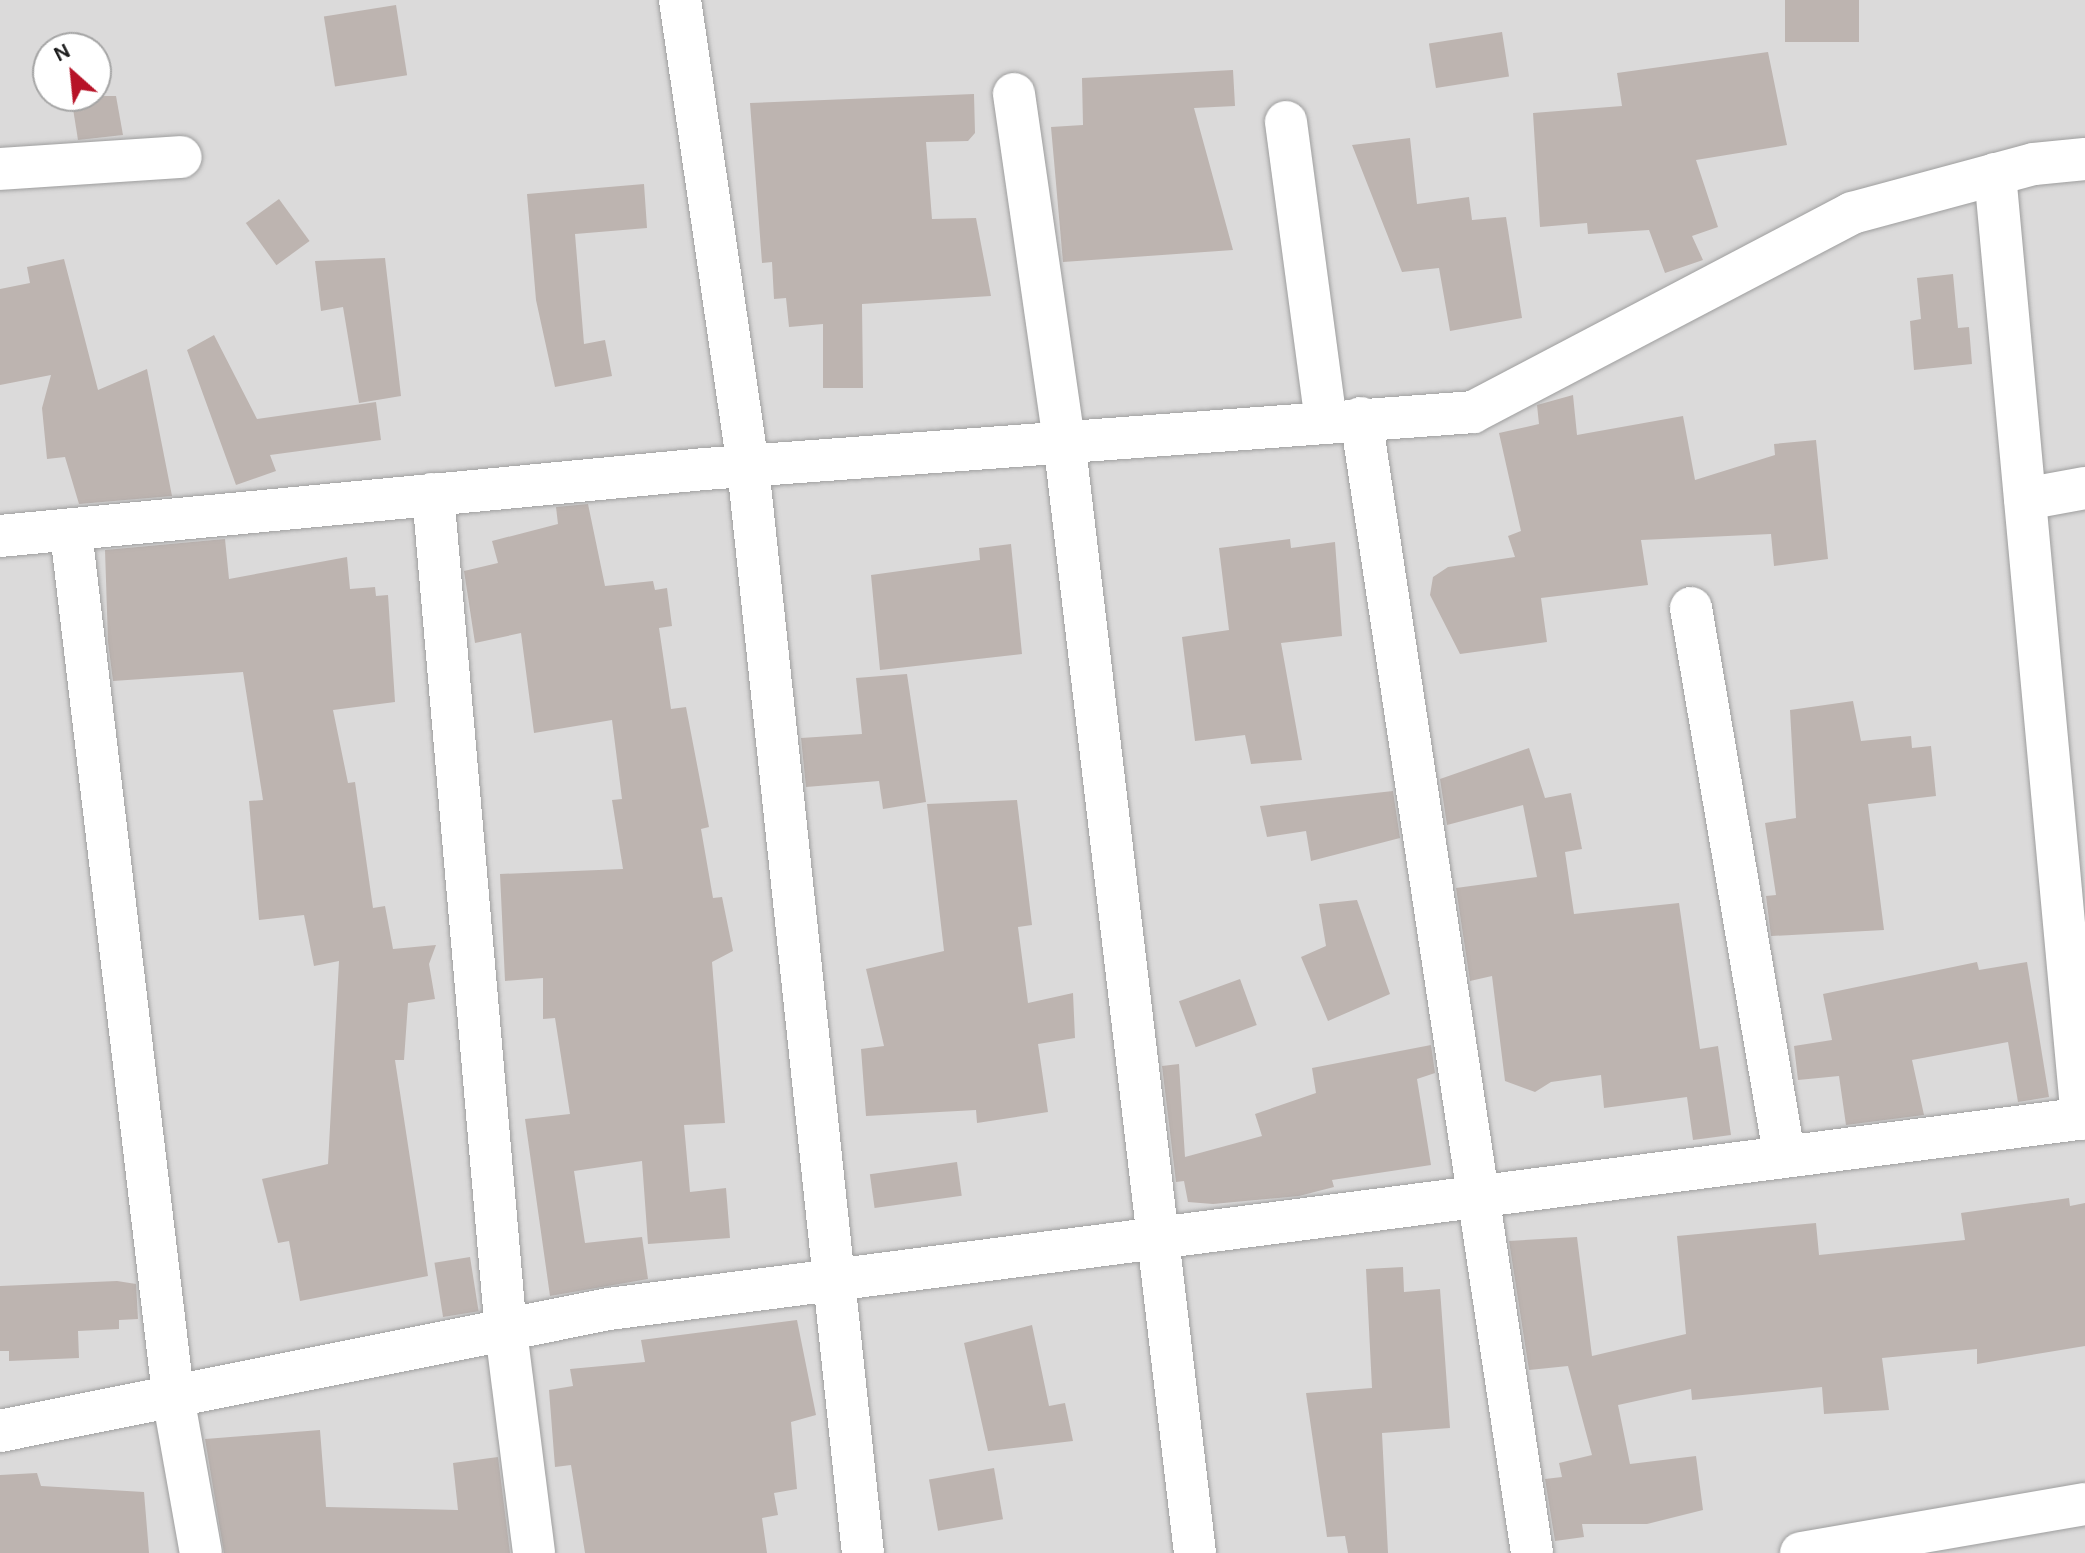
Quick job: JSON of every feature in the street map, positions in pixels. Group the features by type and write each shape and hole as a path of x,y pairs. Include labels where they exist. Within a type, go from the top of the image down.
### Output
{"street":[{"path":"680,0 748,467 831,1279 863,1553"},
{"path":"1014,94 1065,448 1153,1236 1195,1553"},
{"path":"1286,122 1344,420 1479,1193 1532,1553"},
{"path":"0,169 181,157"},
{"path":"0,536 71,532 433,494 748,467 1065,448 1344,420 1473,412 1852,213 1995,174 2085,159"},
{"path":"0,1431 174,1402 506,1331 831,1279 1479,1193 2083,1118 2069,797 2025,499 1995,174"},
{"path":"2025,499 2085,488"},
{"path":"433,494 506,1331 534,1553"},
{"path":"71,532 174,1402 201,1553"},
{"path":"1691,608 1784,1154"},
{"path":"1801,1553 2085,1504"}],"shaded area":[{"path":"0,0 2085,0 2085,1553 0,1553"}],"building":[{"path":"1785,0 1859,0 1859,42 1785,42"},
{"path":"396,5 407,75 335,87 324,16"},
{"path":"1502,32 1509,76 1436,88 1429,44"},
{"path":"1768,52 1787,145 1696,160 1718,227 1692,236 1703,260 1665,273 1649,230 1588,234 1587,223 1540,227 1533,113 1622,106 1617,73"},
{"path":"1233,70 1235,106 1194,108 1233,250 1063,262 1051,127 1083,125 1082,78"},
{"path":"974,94 975,133 968,141 926,142 932,219 976,218 991,296 862,304 863,388 823,388 823,324 789,327 786,298 774,299 772,262 762,263 750,103"},
{"path":"112,96 116,96 123,135 78,140 74,112 112,112"},
{"path":"1410,138 1417,204 1469,197 1472,220 1506,217 1522,318 1450,331 1439,268 1402,272 1352,145"},
{"path":"644,184 647,228 575,234 584,344 605,340 612,376 555,387 536,300 527,194"},
{"path":"279,199 310,241 276,265 246,223"},
{"path":"385,258 401,396 359,403 343,307 321,311 315,261"},
{"path":"64,259 98,390 147,369 172,496 79,504 65,457 47,459 42,408 51,375 0,385 0,289 30,283 27,267"},
{"path":"1953,274 1958,328 1969,327 1972,364 1914,370 1910,321 1921,319 1917,278"},
{"path":"214,335 257,419 376,402 381,440 270,455 276,471 236,485 187,350"},
{"path":"1573,395 1577,435 1683,416 1695,480 1775,455 1774,444 1816,440 1828,559 1774,566 1771,534 1641,540 1648,585 1541,598 1547,642 1460,654 1430,595 1433,577 1448,567 1515,557 1508,536 1521,531 1499,433 1539,424 1537,405"},
{"path":"588,504 605,586 653,581 655,590 667,588 672,626 659,628 671,709 686,707 709,827 701,829 713,898 722,897 733,951 712,962 725,1123 684,1125 690,1192 726,1188 730,1238 648,1244 642,1161 574,1171 585,1243 642,1237 648,1279 550,1296 525,1119 570,1114 555,1018 543,1019 543,978 505,981 500,874 623,869 612,800 622,799 612,720 534,733 521,633 475,643 464,571 498,563 492,541 558,524 556,507"},
{"path":"225,539 229,579 347,557 350,589 375,587 376,596 388,595 395,702 333,710 348,783 355,782 373,908 385,906 393,949 436,945 429,964 435,999 408,1003 404,1060 395,1060 428,1276 300,1301 289,1241 278,1243 262,1179 328,1164 339,961 314,966 304,915 259,920 249,801 263,800 243,672 113,681 108,642 105,550"},
{"path":"1290,539 1291,548 1335,542 1342,636 1281,643 1302,760 1251,764 1245,735 1195,741 1182,637 1229,630 1219,548"},
{"path":"1011,544 1022,654 880,670 871,575 980,560 979,548"},
{"path":"907,674 926,802 883,809 879,781 806,787 801,738 862,734 856,678"},
{"path":"1853,701 1861,741 1911,736 1912,748 1931,746 1936,796 1868,804 1884,930 1771,936 1766,896 1776,895 1765,823 1796,818 1790,710"},
{"path":"1529,748 1545,798 1571,793 1582,849 1565,852 1574,914 1679,903 1700,1049 1718,1046 1731,1135 1693,1140 1687,1097 1604,1108 1601,1075 1551,1082 1535,1092 1505,1081 1492,976 1470,981 1456,888 1537,877 1523,805 1447,825 1440,779"},
{"path":"1393,791 1400,838 1311,861 1306,831 1267,837 1260,806"},
{"path":"1017,800 1032,925 1018,927 1028,1003 1073,993 1075,1038 1038,1044 1048,1112 977,1123 976,1110 866,1116 861,1049 884,1046 866,969 944,951 927,804"},
{"path":"1357,900 1390,994 1328,1021 1301,957 1326,946 1319,904"},
{"path":"1977,962 1979,970 2027,962 2049,1097 2018,1102 2008,1042 1912,1060 1924,1115 1846,1125 1839,1076 1798,1080 1794,1046 1832,1040 1823,994"},
{"path":"1240,979 1257,1025 1196,1047 1179,1001"},
{"path":"1431,1045 1435,1073 1417,1079 1431,1165 1332,1180 1334,1187 1299,1196 1213,1204 1188,1202 1184,1181 1176,1182 1162,1066 1179,1064 1185,1157 1262,1136 1255,1114 1316,1093 1312,1068"},
{"path":"957,1162 962,1196 875,1208 870,1174"},
{"path":"2069,1198 2070,1206 2085,1203 2085,1346 1977,1364 1977,1349 1882,1358 1889,1410 1824,1414 1822,1387 1692,1400 1691,1389 1618,1405 1630,1464 1696,1456 1703,1510 1647,1524 1582,1524 1584,1537 1555,1541 1545,1479 1562,1477 1559,1463 1592,1455 1568,1366 1529,1370 1509,1241 1577,1237 1592,1356 1686,1334 1677,1236 1816,1223 1819,1255 1965,1240 1961,1213"},
{"path":"470,1257 479,1311 443,1317 434,1263"},
{"path":"1403,1267 1404,1292 1440,1289 1450,1428 1382,1433 1388,1553 1348,1553 1345,1536 1327,1537 1306,1393 1372,1388 1366,1269"},
{"path":"117,1281 136,1284 138,1319 119,1320 119,1329 78,1331 79,1358 9,1361 9,1351 0,1351 0,1286"},
{"path":"797,1320 816,1415 791,1422 797,1489 774,1493 778,1515 762,1518 767,1553 585,1553 571,1465 555,1467 549,1390 573,1386 570,1369 645,1362 641,1340"},
{"path":"1032,1325 1049,1406 1065,1403 1073,1441 988,1451 964,1343"},
{"path":"320,1430 326,1507 458,1510 453,1463 498,1457 510,1553 224,1553 205,1439"},
{"path":"994,1468 1003,1519 938,1531 929,1479"},
{"path":"37,1473 41,1486 144,1492 149,1553 0,1553 0,1475"}]}
